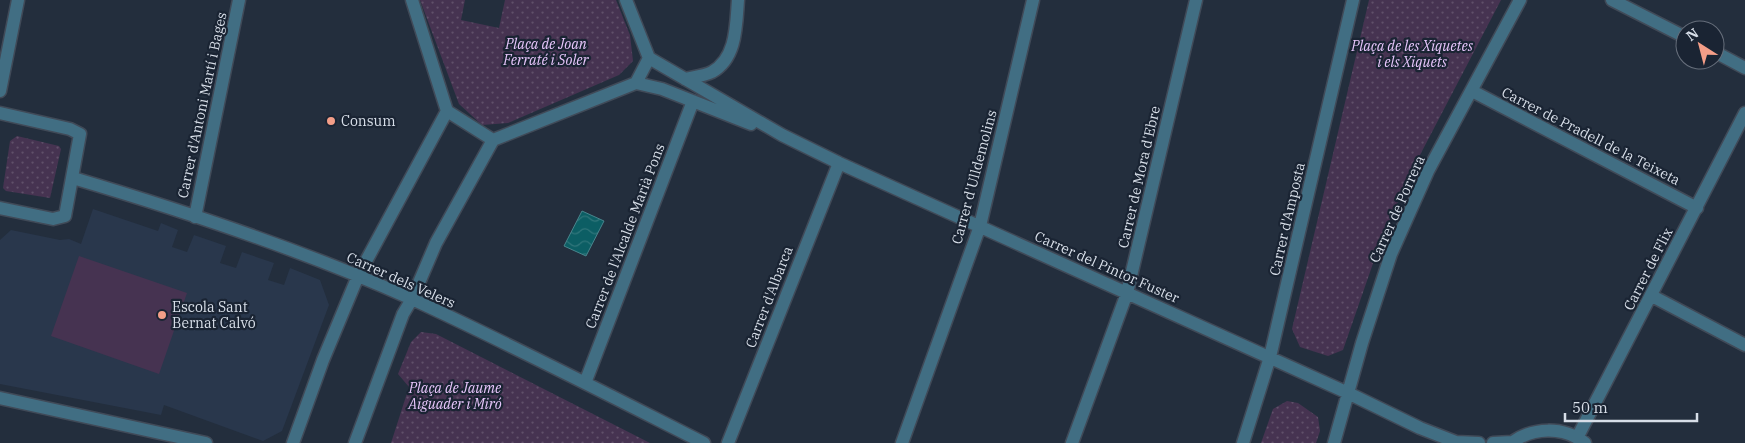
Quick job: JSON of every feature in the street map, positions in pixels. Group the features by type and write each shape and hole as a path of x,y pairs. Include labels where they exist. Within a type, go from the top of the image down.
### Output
{"street":[{"path":"0,91 18,0"},
{"name":"Carrer d'Antoni Martí i Bages","path":"195,217 239,0"},
{"path":"412,0 447,111 493,140"},
{"path":"355,443 404,314 436,243 493,140 636,83 649,58 626,0"},
{"path":"685,79 712,72 728,56 735,36 738,0"},
{"name":"Carrer d'Ulldemolins","path":"902,443 980,226 1033,0"},
{"name":"Carrer de Mora d'Ebre","path":"1072,443 1127,293 1196,0"},
{"name":"Carrer d'Amposta","path":"1243,443 1270,358 1353,0"},
{"name":"Carrer de Porrera","path":"1334,443 1391,254 1428,171 1520,0"},
{"path":"1612,0 1675,31"},
{"path":"1725,57 1745,68"},
{"name":"Carrer del Pintor Fuster","path":"649,58 782,135 838,163 1348,393 1420,428 1456,442 1479,443"},
{"name":"Carrer del Pintor Fuster","path":"636,83 662,89 782,135"},
{"name":"Carrer de Pradell de la Teixeta","path":"1472,90 1697,208"},
{"name":"Carrer de l'Alcalde Marià Pons","path":"585,383 694,101"},
{"path":"293,443 323,360 358,276 447,111"},
{"path":"0,113 70,129 80,134 66,216 53,219 0,208"},
{"name":"Carrer de Flix","path":"1581,441 1652,296 1745,114"},
{"name":"Carrer d'Albarca","path":"728,443 838,163"},
{"name":"Carrer dels Velers","path":"73,178 195,217 358,276 412,299 704,443"},
{"path":"1652,296 1745,345"},
{"path":"0,398 206,443"},
{"name":"Carrer del Pintor Fuster","path":"1420,428 1442,443"},
{"path":"1493,443 1512,442 1540,431 1559,431 1581,441"}],"shaded area":[{"name":"Escola Sant Bernat Calvó","path":"93,209 158,231 161,223 178,230 172,247 187,252 194,235 226,246 220,263 236,268 242,252 274,263 268,280 284,285 290,268 320,280 329,305 282,431 263,441 164,405 161,415 0,384 0,240 11,230 60,240 69,239 81,244"}],"green space":[{"name":"Plaça de Joan Ferraté i Soler","path":"420,0 465,0 461,20 499,28 505,0 616,0 630,35 633,61 619,75 508,123 482,125 459,104"},
{"name":"Plaça de les Xiquetes i els Xiquets","path":"1369,0 1501,0 1409,176 1378,249 1343,350 1328,356 1300,347 1292,329"},
{"path":"17,136 59,146 61,149 50,198 6,191 3,188 10,141"},
{"path":"79,256 187,293 159,374 51,336"},
{"name":"Plaça de Jaume Aiguader i Miró","path":"421,332 436,334 650,443 391,443 409,387 398,374 411,342"},
{"path":"1287,401 1298,403 1318,417 1320,431 1316,443 1261,443 1273,409"}],"water":[{"path":"582,211 604,221 586,256 564,246"}],"place":[{"name":"Consum","path":"331,121"},
{"name":"Escola Sant Bernat Calvó","path":"162,315"}]}
